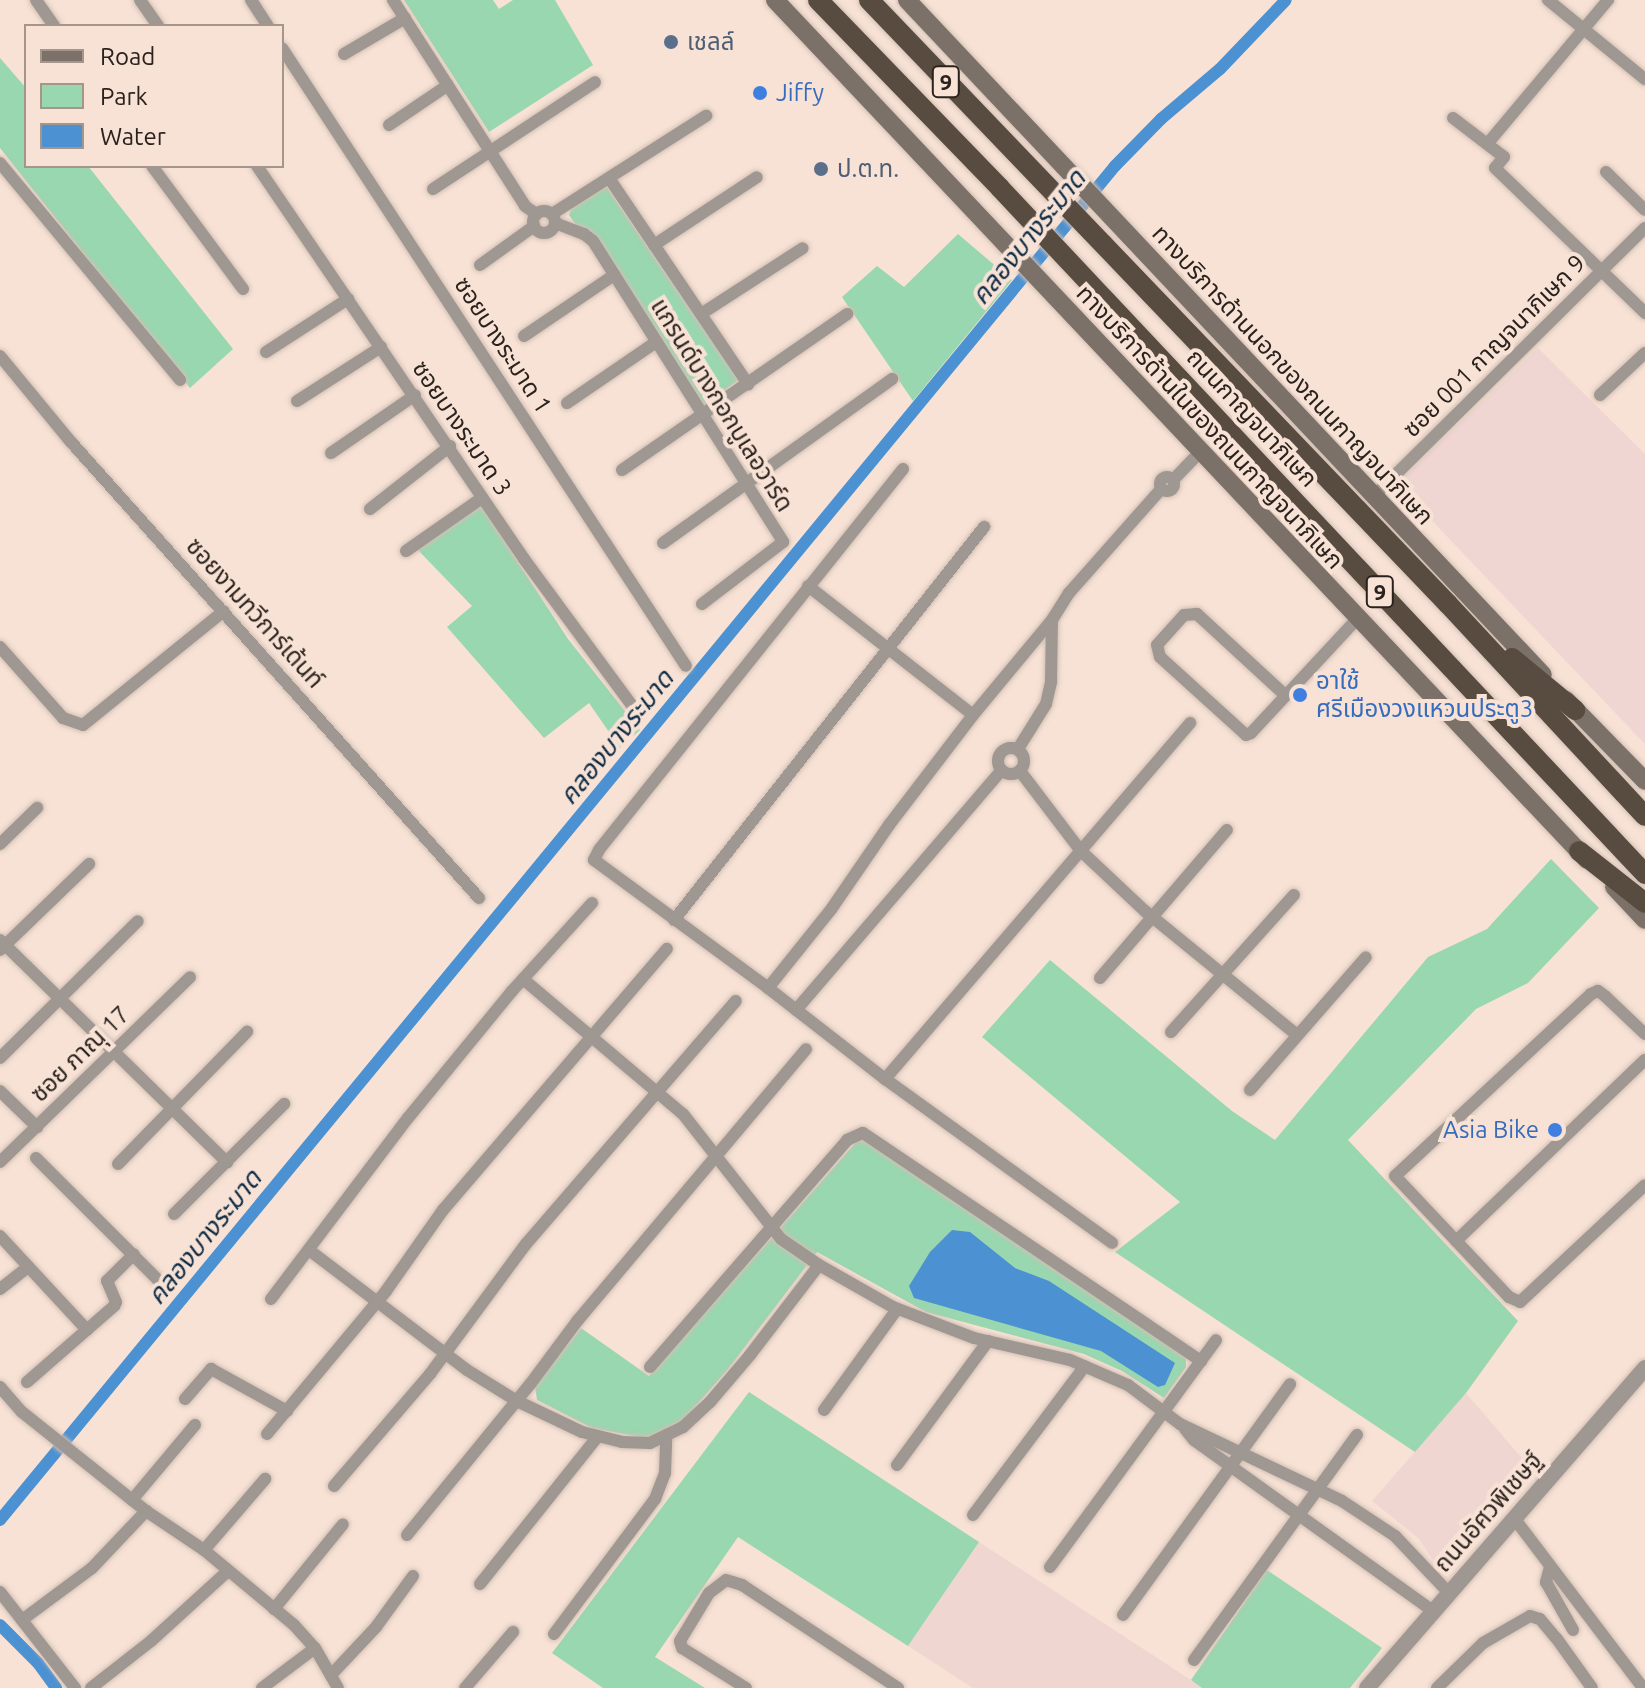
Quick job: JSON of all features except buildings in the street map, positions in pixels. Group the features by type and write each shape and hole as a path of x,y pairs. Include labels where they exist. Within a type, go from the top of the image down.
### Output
{"highway":[{"name":"ถนนกาญจนาภิเษก","path":"818,0 1000,188 1645,874"},
{"name":"ถนนกาญจนาภิเษก","path":"869,0 1448,604 1645,816"},
{"path":"1448,604 1575,710"},
{"path":"1579,851 1645,903"}],"main road":[{"name":"ทางบริการด้านในของถนนกาญจนาภิเษก","path":"775,0 1357,619 1645,920"},
{"name":"ทางบริการด้านนอกของถนนกาญจนาภิเษก","path":"907,0 1645,781"}],"street":[{"path":"36,0 53,24"},
{"path":"140,0 157,24"},
{"path":"251,0 267,24"},
{"path":"393,0 545,233 553,219 609,178 706,116"},
{"path":"1548,0 1645,79"},
{"path":"1488,143 1608,0"},
{"path":"344,54 405,18"},
{"name":"ซอยบางระมาด 1","path":"284,51 686,666"},
{"path":"433,189 595,82"},
{"path":"389,125 448,85"},
{"path":"1453,118 1504,157 1495,168 1645,313"},
{"path":"0,163 180,380"},
{"path":"153,168 243,289"},
{"name":"ซอยบางระมาด 3","path":"258,168 450,446 482,498 636,711"},
{"path":"1606,172 1645,210"},
{"path":"654,245 757,177"},
{"path":"609,178 748,384"},
{"path":"480,265 542,211 553,219"},
{"name":"แกรนด์บางกอกบูเลอวาร์ด","path":"553,219 593,241 783,542 702,604"},
{"name":"ซอย 001 กาญจนาภิเษก 9","path":"1374,496 1645,228"},
{"path":"701,314 803,248"},
{"path":"524,336 614,275"},
{"path":"266,352 348,299"},
{"path":"622,470 847,314"},
{"path":"567,403 656,342"},
{"path":"297,401 381,347"},
{"path":"1600,395 1645,353"},
{"name":"ซอยงามทวีการ์เด้นท์","path":"0,356 5,371 479,898"},
{"path":"663,543 892,379"},
{"path":"331,453 415,395"},
{"path":"370,509 450,446"},
{"path":"768,988 832,908 889,825 973,715 1052,620 1069,593 1161,489 1169,491 1173,480 1201,451"},
{"path":"903,469 594,860 885,1079 1112,1243"},
{"path":"406,551 482,498"},
{"path":"674,920 984,527"},
{"path":"808,586 973,715"},
{"path":"0,647 63,718 83,725 224,611"},
{"path":"1285,695 1197,614 1184,615 1157,645 1160,657 1242,734 1251,733 1357,619"},
{"path":"1018,749 1046,704 1051,682 1052,620"},
{"path":"885,1079 1190,723"},
{"path":"1009,747 1018,749 1025,759 1020,771 1012,774 1002,770 998,761 1000,752 1009,747"},
{"path":"796,1010 1002,770"},
{"path":"1020,771 1081,851 1151,916 1296,1034"},
{"path":"0,844 37,808"},
{"path":"1100,978 1227,830"},
{"path":"89,864 2,945 60,997 227,1162"},
{"path":"1171,1032 1294,895"},
{"path":"271,1299 408,1118 523,979 592,903"},
{"path":"0,1058 138,921"},
{"path":"267,1434 376,1302 443,1210 667,949"},
{"path":"1250,1090 1366,957"},
{"name":"ซอย ภาณุ 17","path":"0,1162 190,977"},
{"path":"523,979 683,1114 781,1239 819,1265 897,1309 988,1341 1085,1366 1128,1385 1180,1424 1342,1501 1395,1536 1450,1594"},
{"path":"1645,1034 1605,996 1598,991 1591,994 1395,1176 1509,1297 1520,1302 1645,1185"},
{"path":"334,1486 445,1354 526,1244 736,1001"},
{"path":"118,1164 247,1032"},
{"path":"407,1535 517,1401 578,1320 806,1049"},
{"path":"1456,1241 1645,1060"},
{"path":"0,1091 37,1127"},
{"path":"174,1214 284,1104"},
{"path":"650,1367 847,1140 863,1133 1201,1361"},
{"path":"36,1158 166,1288"},
{"path":"0,1236 87,1330"},
{"path":"309,1250 445,1354 517,1401 598,1436 622,1442 650,1443 683,1427 710,1402 819,1265"},
{"path":"27,1382 114,1306 116,1302 107,1281 134,1254"},
{"path":"0,1289 28,1267"},
{"path":"824,1410 897,1309"},
{"path":"1050,1567 1216,1340"},
{"path":"897,1465 988,1341"},
{"path":"973,1515 1085,1366"},
{"name":"ถนนอัศวพิเชษฐ์","path":"1372,1686 1645,1368"},
{"path":"185,1399 211,1369 287,1411"},
{"path":"1123,1615 1290,1384"},
{"path":"0,1387 22,1412 146,1511 204,1550 274,1609 315,1648 338,1688"},
{"path":"1180,1424 1194,1440 1300,1513 1434,1612"},
{"path":"132,1500 195,1425"},
{"path":"554,1634 655,1499 665,1473 666,1435"},
{"path":"1194,1660 1357,1435"},
{"path":"480,1584 598,1436"},
{"path":"204,1550 265,1479"},
{"path":"22,1620 92,1568 146,1511"},
{"path":"1514,1518 1643,1688"},
{"path":"274,1609 343,1524"},
{"path":"1550,1567 1546,1582 1573,1630"},
{"path":"91,1688 151,1641 228,1571"},
{"path":"331,1675 376,1627 413,1576"},
{"path":"746,1688 682,1648 680,1641 709,1593 726,1580 742,1585 898,1688"},
{"path":"0,1592 75,1688"},
{"path":"1437,1688 1483,1643 1530,1616 1540,1619 1592,1688"},
{"path":"465,1688 513,1632"},
{"path":"262,1688 315,1648"}],"shaded area":[{"path":"1538,348 1645,454 1645,744 1397,484"},
{"path":"1466,1393 1533,1471 1444,1576 1418,1538 1372,1501"},
{"path":"979,1542 1202,1688 973,1688 908,1646"}],"green space":[{"path":"404,0 493,0 499,9 513,0 555,0 593,65 489,132"},
{"path":"0,58 24,86 24,168 90,168 233,349 190,388 0,148"},
{"path":"606,186 738,380 703,407 569,215 572,207"},
{"path":"958,234 1012,280 913,401 842,297 877,266 904,287"},
{"path":"481,506 568,639 640,730 620,748 589,703 544,738 447,627 472,606 417,549"},
{"path":"1551,859 1599,908 1528,983 1476,1009 1348,1140 1518,1321 1466,1393 1415,1452 1115,1252 1180,1202 982,1037 1050,960 1232,1111 1275,1140 1428,957 1487,929"},
{"path":"858,1140 867,1142 1186,1358 1186,1367 1164,1398 1122,1371 1084,1354 926,1312 817,1252 729,1368 680,1424 646,1438 592,1428 537,1400 535,1386 581,1328 649,1376"},
{"path":"749,1392 979,1542 908,1646 738,1537 655,1657 705,1688 603,1688 552,1653"},
{"path":"1267,1570 1382,1648 1350,1688 1202,1688 1191,1680"}],"water":[{"path":"952,1230 970,1232 1015,1268 1049,1281 1175,1363 1165,1385 1158,1387 1101,1351 914,1298 909,1286 930,1252"}],"waterway":[{"name":"คลองบางระมาด","path":"0,1520 1115,166 1161,119 1220,69 1286,0"},
{"path":"0,1625 38,1663 56,1688"}],"place":[{"name":"เชลล์","path":"671,42"},
{"name":"Jiffy","path":"760,93"},
{"name":"ป.ต.ท.","path":"821,169"},
{"name":"อาใช้ ศรีเมืองวงแหวนประตู3","path":"1300,695"},
{"name":"Asia Bike","path":"1555,1130"}]}
